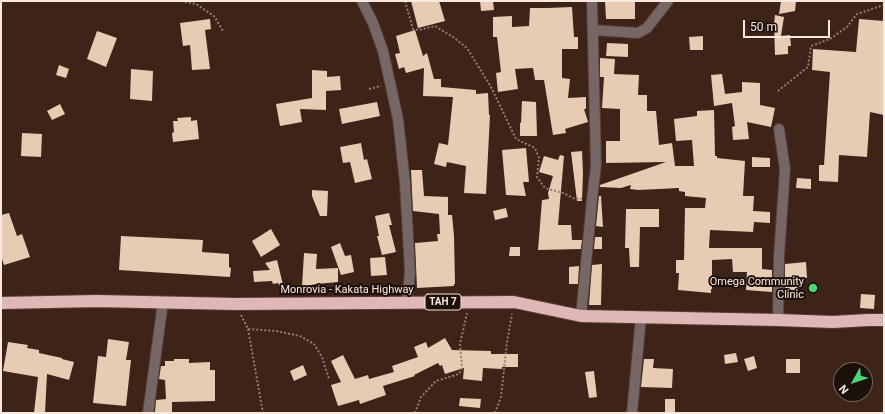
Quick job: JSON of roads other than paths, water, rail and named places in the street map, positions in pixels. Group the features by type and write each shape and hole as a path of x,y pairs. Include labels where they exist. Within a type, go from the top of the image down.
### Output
{"highway":[{"name":"Monrovia - Kakata Highway","path":"1,303 97,301 235,304 514,302 581,316 834,322 884,320"}],"street":[{"path":"362,1 373,23 383,52 398,119 405,183 410,272 407,302"},
{"path":"581,316 596,165 592,1"},
{"path":"593,30 638,33 647,28 668,1"},
{"path":"778,320 779,256 785,169 779,129"},
{"path":"148,413 163,302"},
{"path":"632,413 641,317"}],"place":[{"name":"Omega Community Clinic","path":"813,288"}]}
